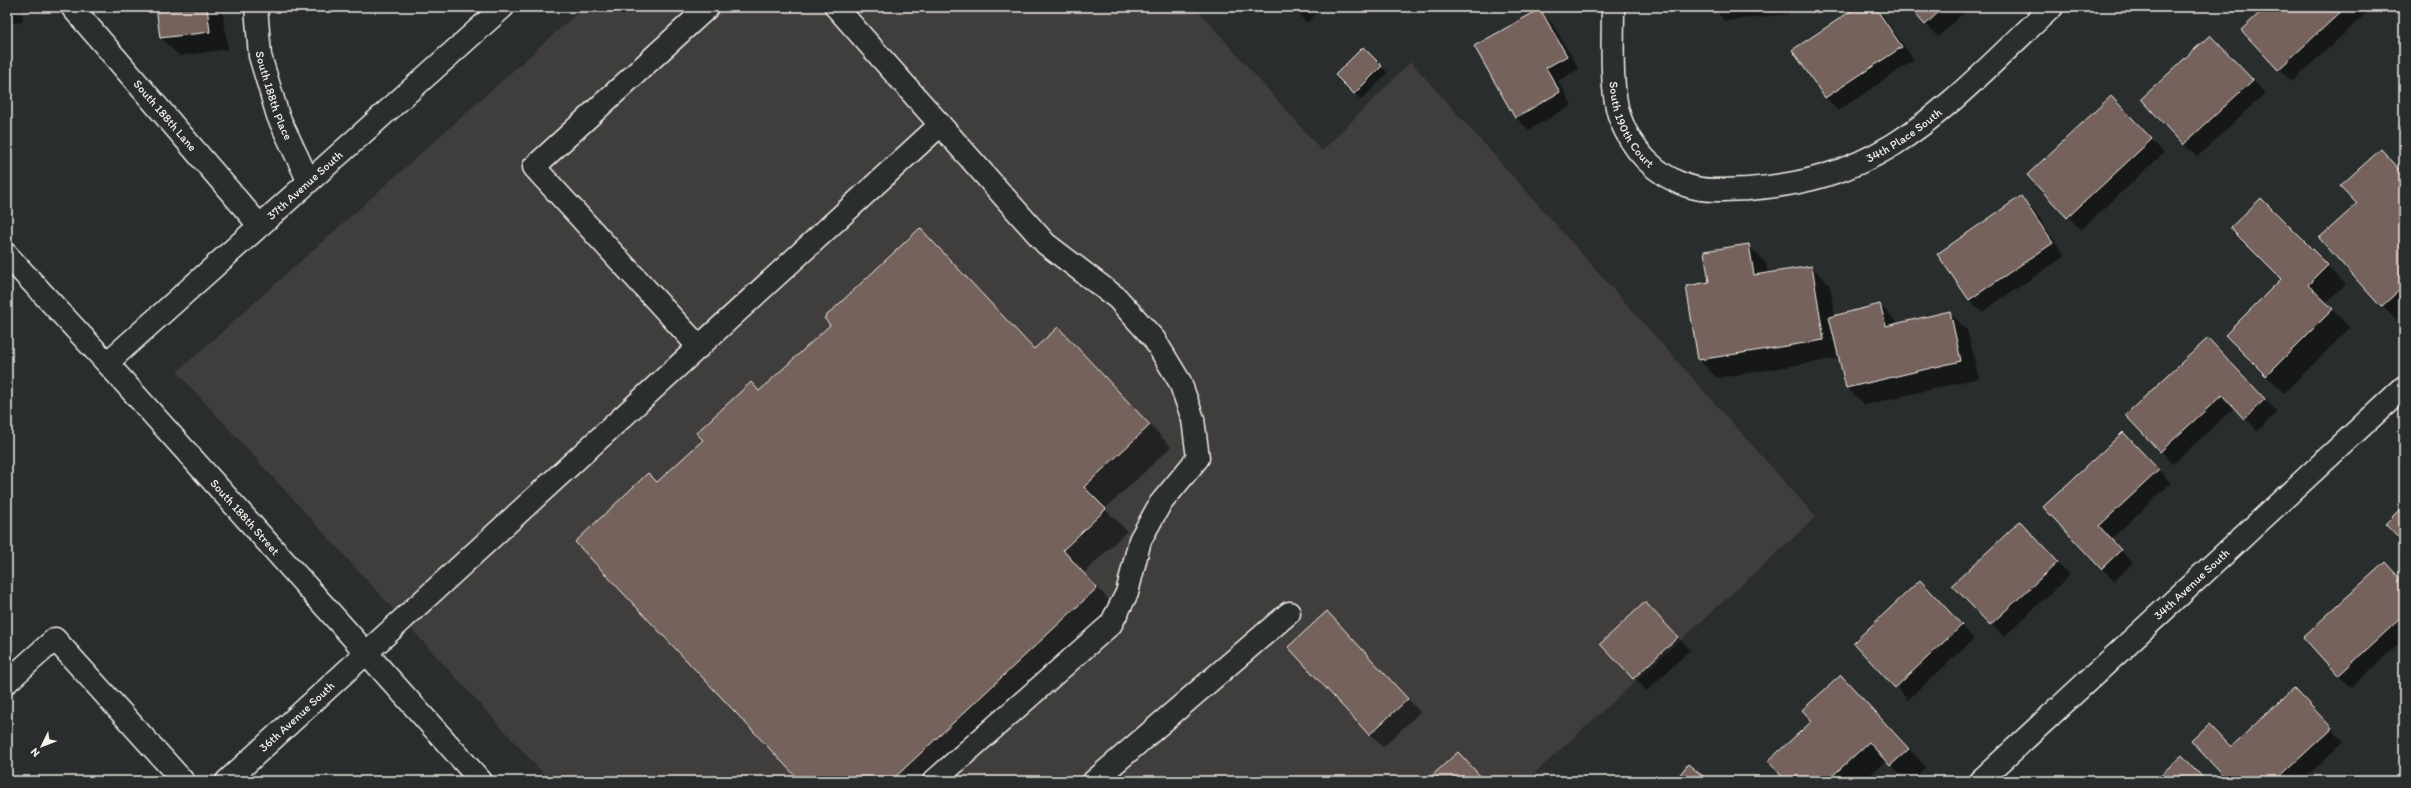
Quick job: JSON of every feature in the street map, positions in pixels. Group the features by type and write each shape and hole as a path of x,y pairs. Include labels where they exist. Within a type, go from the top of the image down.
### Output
{"street":[{"name":"South 188th Lane","path":"72,7 259,225"},
{"name":"South 188th Place","path":"256,7 260,56 278,116 308,180"},
{"name":"37th Avenue South","path":"107,363 308,180 504,7"},
{"path":"699,347 534,167 708,7"},
{"path":"836,7 1046,244 1117,298 1154,339 1183,389 1193,419 1198,458 1160,504 1140,540 1128,594 1111,624 934,781"},
{"name":"South 190th Court","path":"1612,7 1615,94 1619,118 1628,136 1642,157 1665,175 1688,186 1720,191"},
{"name":"34th Place South","path":"1720,191 1775,187 1811,181 1854,167 1894,144 1946,105 2052,7"},
{"name":"36th Avenue South","path":"227,781 940,125"},
{"name":"South 188th Street","path":"7,255 107,363 481,781"},
{"name":"34th Avenue South","path":"1980,781 2404,386"},
{"path":"1094,781 1289,613"},
{"path":"7,682 56,639 183,781"}],"shaded area":[{"path":"584,7 1195,7 1322,151 1411,62 1816,517 1526,781 550,781 177,372"}],"building":[{"path":"156,7 207,7 210,32 160,38"},
{"path":"1857,7 1875,7 1902,47 1825,98 1792,50"},
{"path":"1909,7 1944,7 1925,25"},
{"path":"2266,7 2346,7 2278,70 2241,30"},
{"path":"1540,9 1567,56 1546,68 1560,92 1515,118 1474,46"},
{"path":"2210,35 2253,80 2183,145 2141,99"},
{"path":"1363,47 1382,66 1354,94 1335,75"},
{"path":"2111,96 2152,139 2067,218 2027,175"},
{"path":"2381,149 2404,174 2404,286 2381,307 2319,238 2357,204 2340,186"},
{"path":"2021,196 2053,243 1969,300 1937,254"},
{"path":"2261,198 2328,265 2308,285 2333,309 2266,376 2225,335 2281,279 2230,228"},
{"path":"920,228 1034,349 1058,327 1150,425 1084,487 1106,509 1063,550 1097,588 891,781 800,781 575,542 648,473 657,482 703,440 696,433 751,382 759,391 830,325 824,318"},
{"path":"1749,244 1754,275 1812,266 1824,340 1698,360 1686,286 1709,282 1704,251"},
{"path":"1880,304 1886,326 1950,311 1961,361 1846,388 1829,317"},
{"path":"2208,338 2265,399 2244,419 2222,395 2160,452 2125,415"},
{"path":"2123,432 2159,470 2099,526 2121,550 2101,569 2043,507"},
{"path":"2404,505 2404,544 2385,524"},
{"path":"2020,521 2058,562 1990,625 1952,585"},
{"path":"2385,562 2404,583 2404,615 2338,676 2303,637"},
{"path":"1920,580 1962,625 1895,688 1853,643"},
{"path":"1645,602 1678,637 1633,679 1600,644"},
{"path":"1327,611 1408,699 1369,735 1288,647"},
{"path":"1841,675 1909,749 1890,766 1869,742 1827,781 1786,781 1768,761 1812,721 1802,710"},
{"path":"2294,688 2332,728 2275,781 2228,781 2191,741 2209,724 2231,747"},
{"path":"1458,752 1485,781 1426,781"},
{"path":"2182,755 2206,781 2154,781"},
{"path":"1688,764 1709,781 1675,781"}]}
